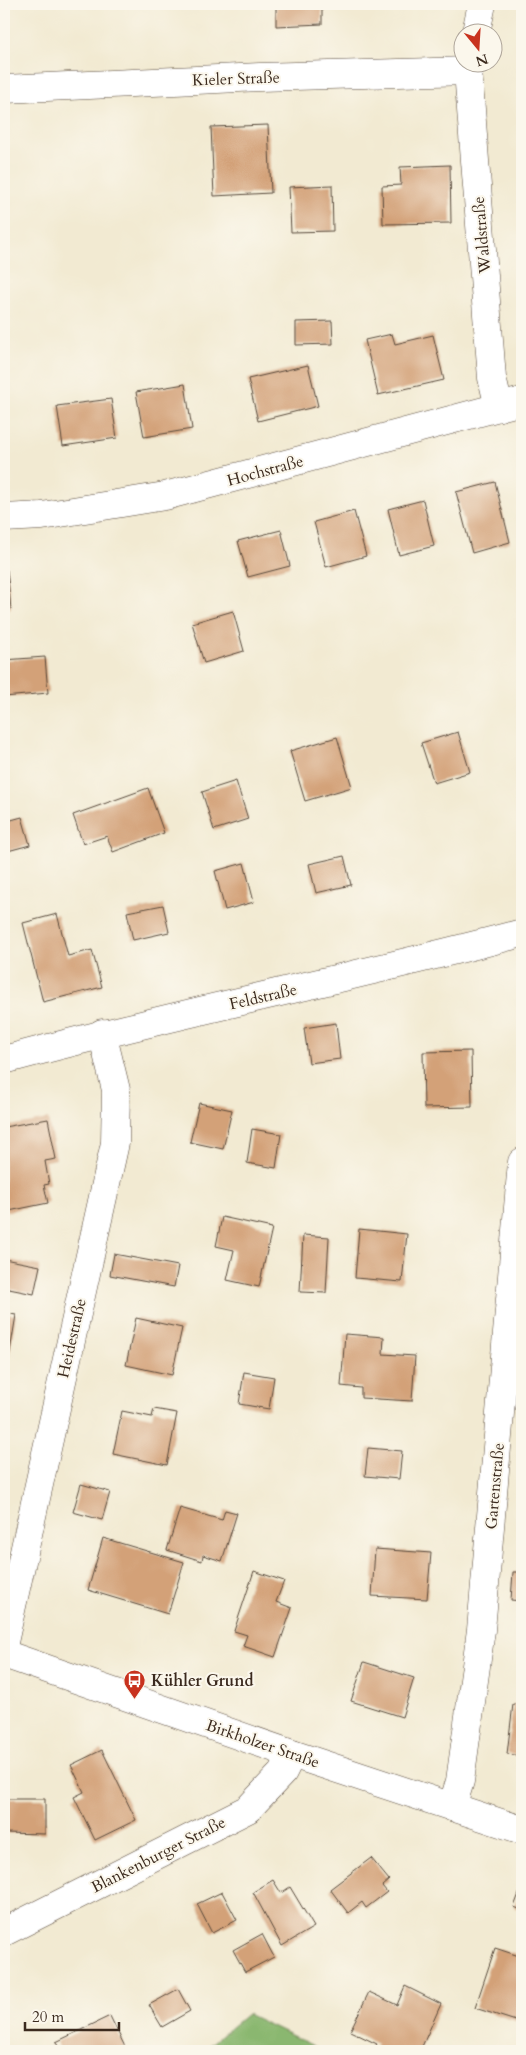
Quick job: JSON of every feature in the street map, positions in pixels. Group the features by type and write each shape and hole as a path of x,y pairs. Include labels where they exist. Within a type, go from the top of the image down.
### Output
{"street":[{"path":"478,22 482,4"},
{"name":"Kieler Straße","path":"4,89 454,68"},
{"name":"Waldstraße","path":"469,72 492,378 511,404"},
{"name":"Hochstraße","path":"4,518 42,516 165,496 511,404"},
{"name":"Feldstraße","path":"4,1060 102,1033 443,954 522,933"},
{"name":"Heidestraße","path":"4,1642 115,1143 116,1090 102,1033"},
{"name":"Gartenstraße","path":"452,1807 460,1781 481,1630 522,1162"},
{"name":"Birkholzer Straße","path":"4,1654 292,1754 522,1830"},
{"name":"Blankenburger Straße","path":"4,1932 248,1809 283,1772 292,1754"}],"green space":[{"path":"247,2014 324,2051 202,2051"}],"building":[{"path":"276,4 322,4 322,24 276,26"},
{"path":"268,125 271,193 214,196 211,127"},
{"path":"450,165 451,223 383,224 382,186 401,185 400,167"},
{"path":"332,185 333,231 291,232 289,187"},
{"path":"332,321 333,344 296,345 296,322"},
{"path":"392,334 395,344 433,335 444,380 378,395 365,340"},
{"path":"308,365 318,406 258,421 248,379"},
{"path":"185,384 192,429 144,437 136,392"},
{"path":"111,399 117,438 63,446 57,406"},
{"path":"495,482 510,542 472,553 456,492"},
{"path":"423,500 434,546 399,555 388,509"},
{"path":"354,511 366,556 326,567 314,522"},
{"path":"281,530 290,566 248,577 238,541"},
{"path":"4,570 7,570 11,609 4,610"},
{"path":"233,611 244,651 204,663 192,623"},
{"path":"45,657 48,693 4,697 4,660"},
{"path":"458,732 470,772 434,783 421,743"},
{"path":"337,737 352,787 305,801 290,751"},
{"path":"236,781 248,819 214,830 202,792"},
{"path":"148,788 164,833 113,852 107,836 83,844 73,815"},
{"path":"22,817 30,845 4,852 4,822"},
{"path":"344,856 351,885 316,893 309,864"},
{"path":"244,863 254,902 225,910 215,871"},
{"path":"163,905 169,932 133,940 127,912"},
{"path":"57,914 68,956 92,950 102,987 43,1002 23,923"},
{"path":"336,1023 340,1059 309,1063 304,1028"},
{"path":"471,1051 472,1107 424,1108 423,1052"},
{"path":"199,1103 232,1110 223,1149 190,1142"},
{"path":"48,1119 56,1159 45,1161 49,1184 44,1185 48,1203 4,1212 4,1127"},
{"path":"252,1129 281,1134 276,1168 247,1163"},
{"path":"222,1217 272,1228 259,1287 227,1280 234,1250 216,1246"},
{"path":"359,1229 407,1234 402,1282 355,1278"},
{"path":"303,1235 329,1237 326,1293 300,1292"},
{"path":"114,1254 178,1266 174,1287 110,1275"},
{"path":"4,1259 40,1266 34,1294 4,1288"},
{"path":"4,1313 16,1315 6,1376 4,1376"},
{"path":"136,1318 182,1328 172,1375 126,1365"},
{"path":"345,1334 384,1337 383,1354 415,1356 412,1401 361,1398 361,1388 341,1386"},
{"path":"244,1372 274,1377 269,1409 239,1404"},
{"path":"154,1409 177,1413 167,1465 113,1454 122,1411 152,1417"},
{"path":"368,1448 402,1451 399,1479 365,1476"},
{"path":"81,1484 110,1492 102,1520 73,1512"},
{"path":"180,1508 222,1520 225,1510 237,1513 222,1561 203,1555 202,1561 167,1550"},
{"path":"103,1538 184,1562 168,1614 88,1590"},
{"path":"375,1549 431,1553 427,1599 372,1596"},
{"path":"254,1571 284,1581 276,1602 292,1608 275,1657 243,1646 247,1635 234,1631"},
{"path":"513,1572 522,1572 522,1601 511,1600"},
{"path":"364,1662 414,1678 402,1717 351,1701"},
{"path":"513,1704 522,1705 522,1756 507,1754"},
{"path":"102,1750 136,1820 95,1840 74,1797 84,1792 71,1765"},
{"path":"4,1799 45,1799 45,1834 4,1833"},
{"path":"371,1858 389,1880 382,1886 387,1892 366,1908 362,1902 348,1913 330,1889"},
{"path":"273,1880 281,1893 290,1887 314,1927 282,1946 253,1892"},
{"path":"522,1886 522,1910 514,1907"},
{"path":"222,1892 237,1920 212,1933 197,1904"},
{"path":"262,1934 274,1957 245,1972 233,1950"},
{"path":"495,1948 522,1957 522,2023 475,2008"},
{"path":"405,1986 441,2004 420,2051 383,2051 375,2047 377,2044 350,2031 369,1992 397,2005"},
{"path":"178,1989 190,2011 162,2027 149,2005"},
{"path":"110,2016 127,2051 60,2051 56,2042"}],"place":[{"name":"Kühler Grund","path":"135,1699"}]}
